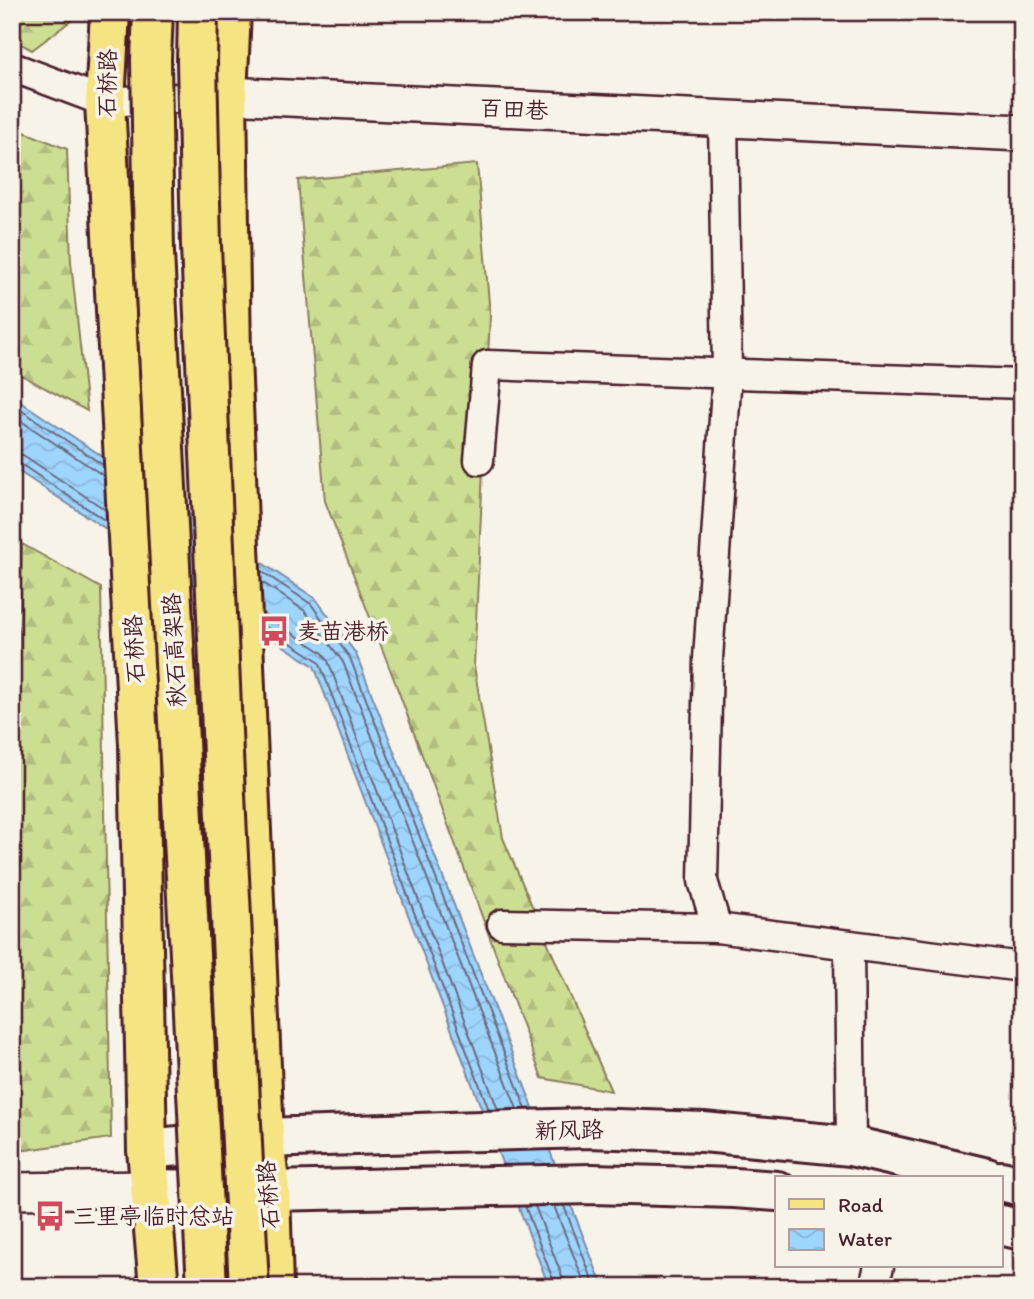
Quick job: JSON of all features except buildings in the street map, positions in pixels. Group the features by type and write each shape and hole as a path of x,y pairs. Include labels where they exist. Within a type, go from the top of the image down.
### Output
{"main road":[{"name":"石桥路","path":"110,12 105,102 139,745 147,1149 159,1287"},
{"name":"秋石高架路","path":"153,12 150,58 154,253 207,1287"},
{"name":"秋石高架路","path":"198,12 201,246 249,1287"},
{"path":"227,95 231,12"},
{"name":"石桥路","path":"227,95 235,440 248,545 277,1138 283,1191 273,1287"},
{"name":"新风路","path":"147,1149 277,1138 589,1128 703,1132 851,1146 978,1176"},
{"path":"1002,1181 1022,1186"},
{"path":"150,1189 283,1191 576,1184 775,1191"},
{"path":"283,1191 299,1287"},
{"path":"1002,1225 1022,1230"}],"street":[{"name":"百田巷","path":"12,66 105,102 227,95 1022,134"},
{"path":"717,928 703,881 708,659 727,373 723,119"},
{"path":"479,460 487,365 1022,384"},
{"path":"502,924 717,928 1022,967"},
{"path":"849,945 851,1146"},
{"path":"12,1191 150,1189"},
{"path":"874,1287 879,1268"}],"green space":[{"path":"12,12 73,12 72,20 32,50 12,39"},
{"path":"12,127 67,149 71,262 87,411 12,370"},
{"path":"477,164 490,315 474,666 503,838 611,1091 542,1078 325,501 298,180"},
{"path":"22,544 101,588 111,1138 12,1152 12,902"}],"water":[{"path":"12,396 316,599 356,654 603,1287 549,1287 314,666 12,467"}],"place":[{"name":"麦苗港桥","path":"274,631"},
{"name":"三里亭临时总站","path":"50,1216"}]}
